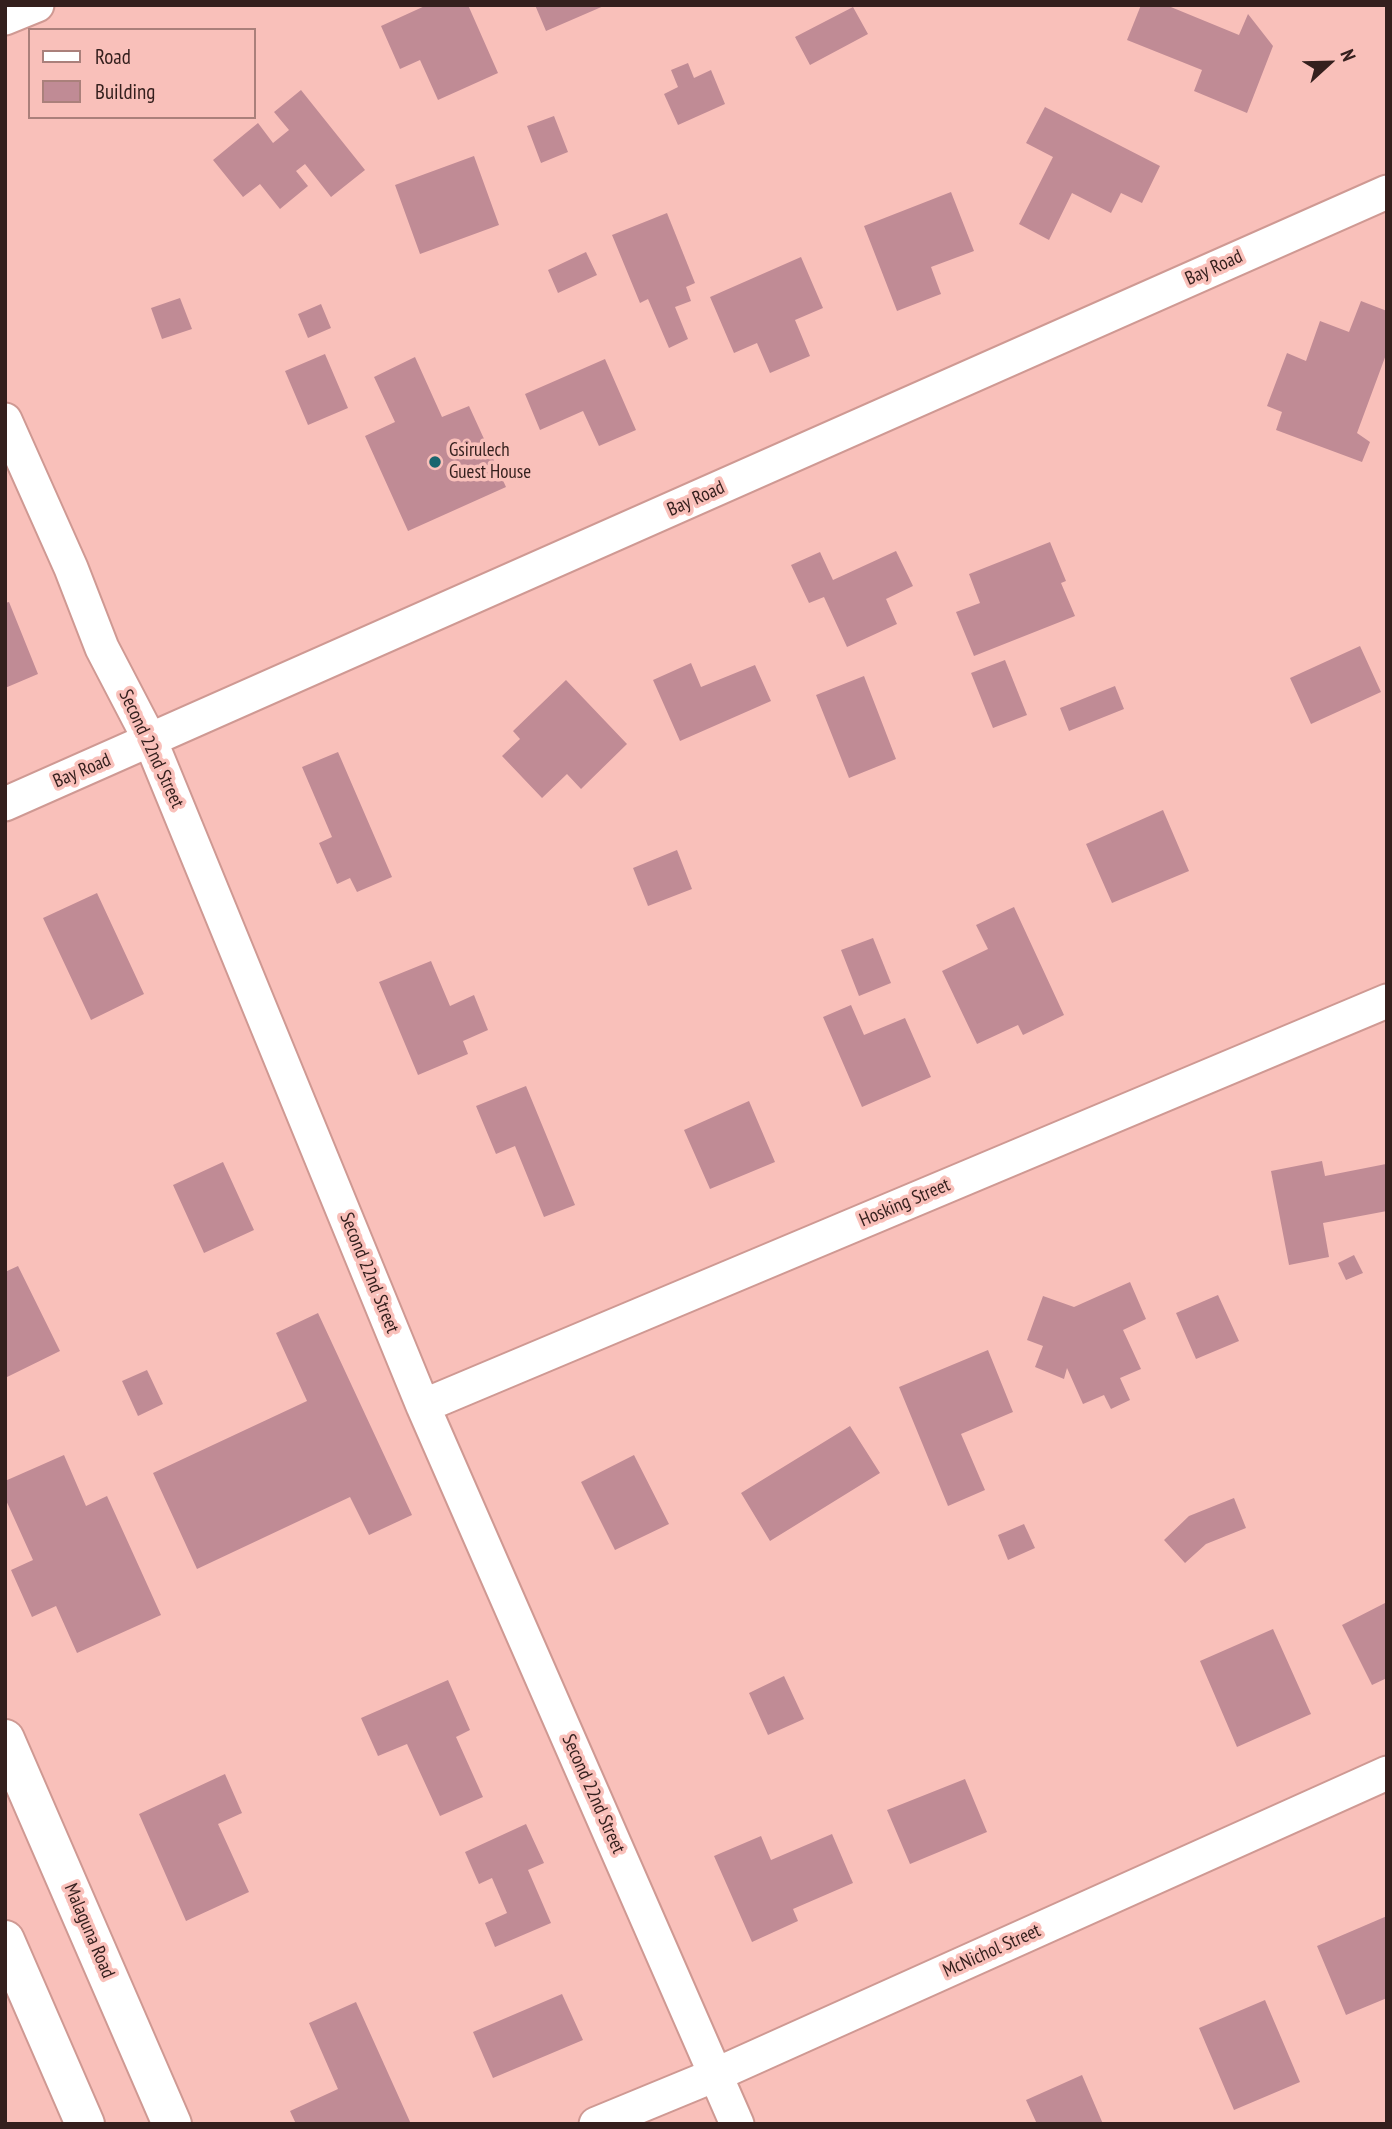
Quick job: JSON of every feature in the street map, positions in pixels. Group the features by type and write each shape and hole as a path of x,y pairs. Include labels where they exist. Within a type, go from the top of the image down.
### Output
{"street":[{"path":"5,18 37,5"},
{"name":"Bay Road","path":"5,804 151,742 1387,192"},
{"name":"Second 22nd Street","path":"5,420 71,568 102,648 151,742 424,1406 737,2124"},
{"name":"Hosking Street","path":"424,1406 1387,1001"},
{"name":"Malaguna Road","path":"5,1739 172,2124"},
{"name":"McNichol Street","path":"596,2124 715,2075 1387,1773"},
{"path":"5,1940 85,2124"}],"building":[{"path":"427,5 468,5 498,73 438,100 420,60 400,69 381,26"},
{"path":"535,5 606,5 546,31"},
{"path":"1141,5 1166,5 1239,35 1248,14 1273,46 1247,113 1194,91 1202,70 1127,40"},
{"path":"853,7 868,34 810,65 795,37"},
{"path":"688,63 694,78 711,70 725,104 678,125 664,94 678,87 671,70"},
{"path":"301,90 365,170 331,197 305,164 296,171 308,186 280,209 260,184 243,197 213,160 258,123 273,143 289,130 274,112"},
{"path":"1045,107 1160,166 1142,203 1121,193 1111,213 1072,193 1049,240 1019,224 1053,157 1026,143"},
{"path":"554,116 568,152 541,163 527,126"},
{"path":"474,156 499,225 420,254 395,185"},
{"path":"951,192 974,251 931,267 941,294 897,311 864,226"},
{"path":"667,213 695,283 686,287 691,301 675,307 688,339 669,348 648,299 640,303 612,235"},
{"path":"586,252 597,275 558,293 548,270"},
{"path":"801,257 823,308 795,320 810,356 770,373 757,343 734,353 710,297"},
{"path":"180,298 192,329 162,339 151,308"},
{"path":"1361,301 1387,311 1387,352 1357,433 1370,442 1362,462 1276,430 1282,412 1267,406 1287,353 1306,361 1320,321 1349,332"},
{"path":"321,304 331,328 308,338 298,314"},
{"path":"325,354 348,408 308,425 285,371"},
{"name":"Gsirulech Guest House","path":"415,357 442,417 469,406 506,487 408,531 365,436 395,422 374,377"},
{"path":"605,359 636,430 599,446 583,411 540,430 525,394"},
{"path":"1050,542 1066,581 1061,583 1075,616 974,656 956,612 980,603 969,574"},
{"path":"896,551 913,586 886,599 897,624 847,647 824,597 809,603 791,565 820,552 833,580"},
{"path":"9,602 38,674 5,688 5,603"},
{"path":"1360,646 1381,692 1311,724 1290,678"},
{"path":"1005,660 1027,715 993,728 971,673"},
{"path":"691,663 701,687 755,665 771,701 680,741 653,680"},
{"path":"864,676 896,759 849,778 816,695"},
{"path":"566,680 627,744 581,789 567,774 542,798 502,756 520,739 513,731"},
{"path":"1115,686 1124,709 1069,731 1060,708"},
{"path":"338,752 392,877 357,892 350,878 337,884 319,843 332,837 302,767"},
{"path":"1163,810 1189,871 1112,903 1086,844"},
{"path":"677,850 692,889 648,906 633,868"},
{"path":"97,893 144,994 91,1020 43,918"},
{"path":"1014,907 1064,1015 1023,1035 1018,1025 977,1044 942,971 988,949 976,925"},
{"path":"873,938 891,983 859,996 841,950"},
{"path":"431,961 450,1006 474,995 488,1030 463,1041 468,1054 418,1075 379,982"},
{"path":"851,1005 864,1035 905,1018 931,1077 862,1107 823,1017"},
{"path":"526,1086 575,1205 544,1217 515,1146 496,1154 476,1106"},
{"path":"749,1101 775,1162 710,1189 684,1130"},
{"path":"1322,1161 1325,1176 1386,1164 1387,1211 1323,1223 1329,1257 1289,1265 1271,1171"},
{"path":"223,1162 254,1230 204,1253 173,1185"},
{"path":"1354,1255 1363,1273 1346,1280 1338,1263"},
{"path":"18,1266 60,1351 5,1378 5,1272"},
{"path":"1130,1282 1146,1319 1123,1330 1141,1369 1120,1378 1130,1400 1111,1409 1104,1395 1083,1404 1067,1368 1064,1379 1035,1367 1043,1346 1027,1340 1043,1296 1074,1307"},
{"path":"1218,1295 1239,1341 1196,1359 1176,1313"},
{"path":"318,1313 412,1515 369,1535 350,1497 197,1569 153,1473 307,1401 276,1333"},
{"path":"988,1350 1013,1412 961,1434 985,1490 948,1506 899,1387"},
{"path":"147,1370 163,1404 138,1416 122,1381"},
{"path":"850,1426 880,1473 770,1541 741,1493"},
{"path":"64,1455 86,1506 107,1496 161,1615 77,1653 56,1606 32,1617 11,1570 33,1560 5,1498 5,1481"},
{"path":"634,1455 669,1524 615,1550 581,1482"},
{"path":"1234,1498 1246,1528 1206,1544 1185,1563 1164,1540 1189,1516"},
{"path":"1024,1524 1035,1548 1008,1560 998,1535"},
{"path":"1387,1602 1387,1678 1372,1685 1342,1625"},
{"path":"1273,1629 1311,1714 1237,1747 1200,1661"},
{"path":"784,1676 804,1719 768,1735 749,1693"},
{"path":"448,1680 470,1730 456,1737 483,1797 440,1816 407,1744 378,1756 361,1718"},
{"path":"225,1774 242,1813 218,1824 249,1892 186,1921 139,1814"},
{"path":"965,1779 987,1832 910,1864 887,1810"},
{"path":"526,1824 544,1863 528,1870 551,1923 495,1947 485,1923 507,1913 492,1878 479,1884 465,1852"},
{"path":"832,1834 853,1883 793,1909 798,1921 752,1942 714,1856 761,1836 771,1860"},
{"path":"1387,1916 1387,1998 1346,2015 1317,1946"},
{"path":"562,1994 583,2040 493,2078 473,2032"},
{"path":"1265,2000 1300,2082 1234,2110 1199,2028"},
{"path":"356,2002 411,2124 296,2124 290,2111 338,2089 309,2023"},
{"path":"1082,2075 1103,2124 1037,2124 1026,2100"}],"place":[{"name":"Gsirulech Guest House","path":"435,462"}]}
